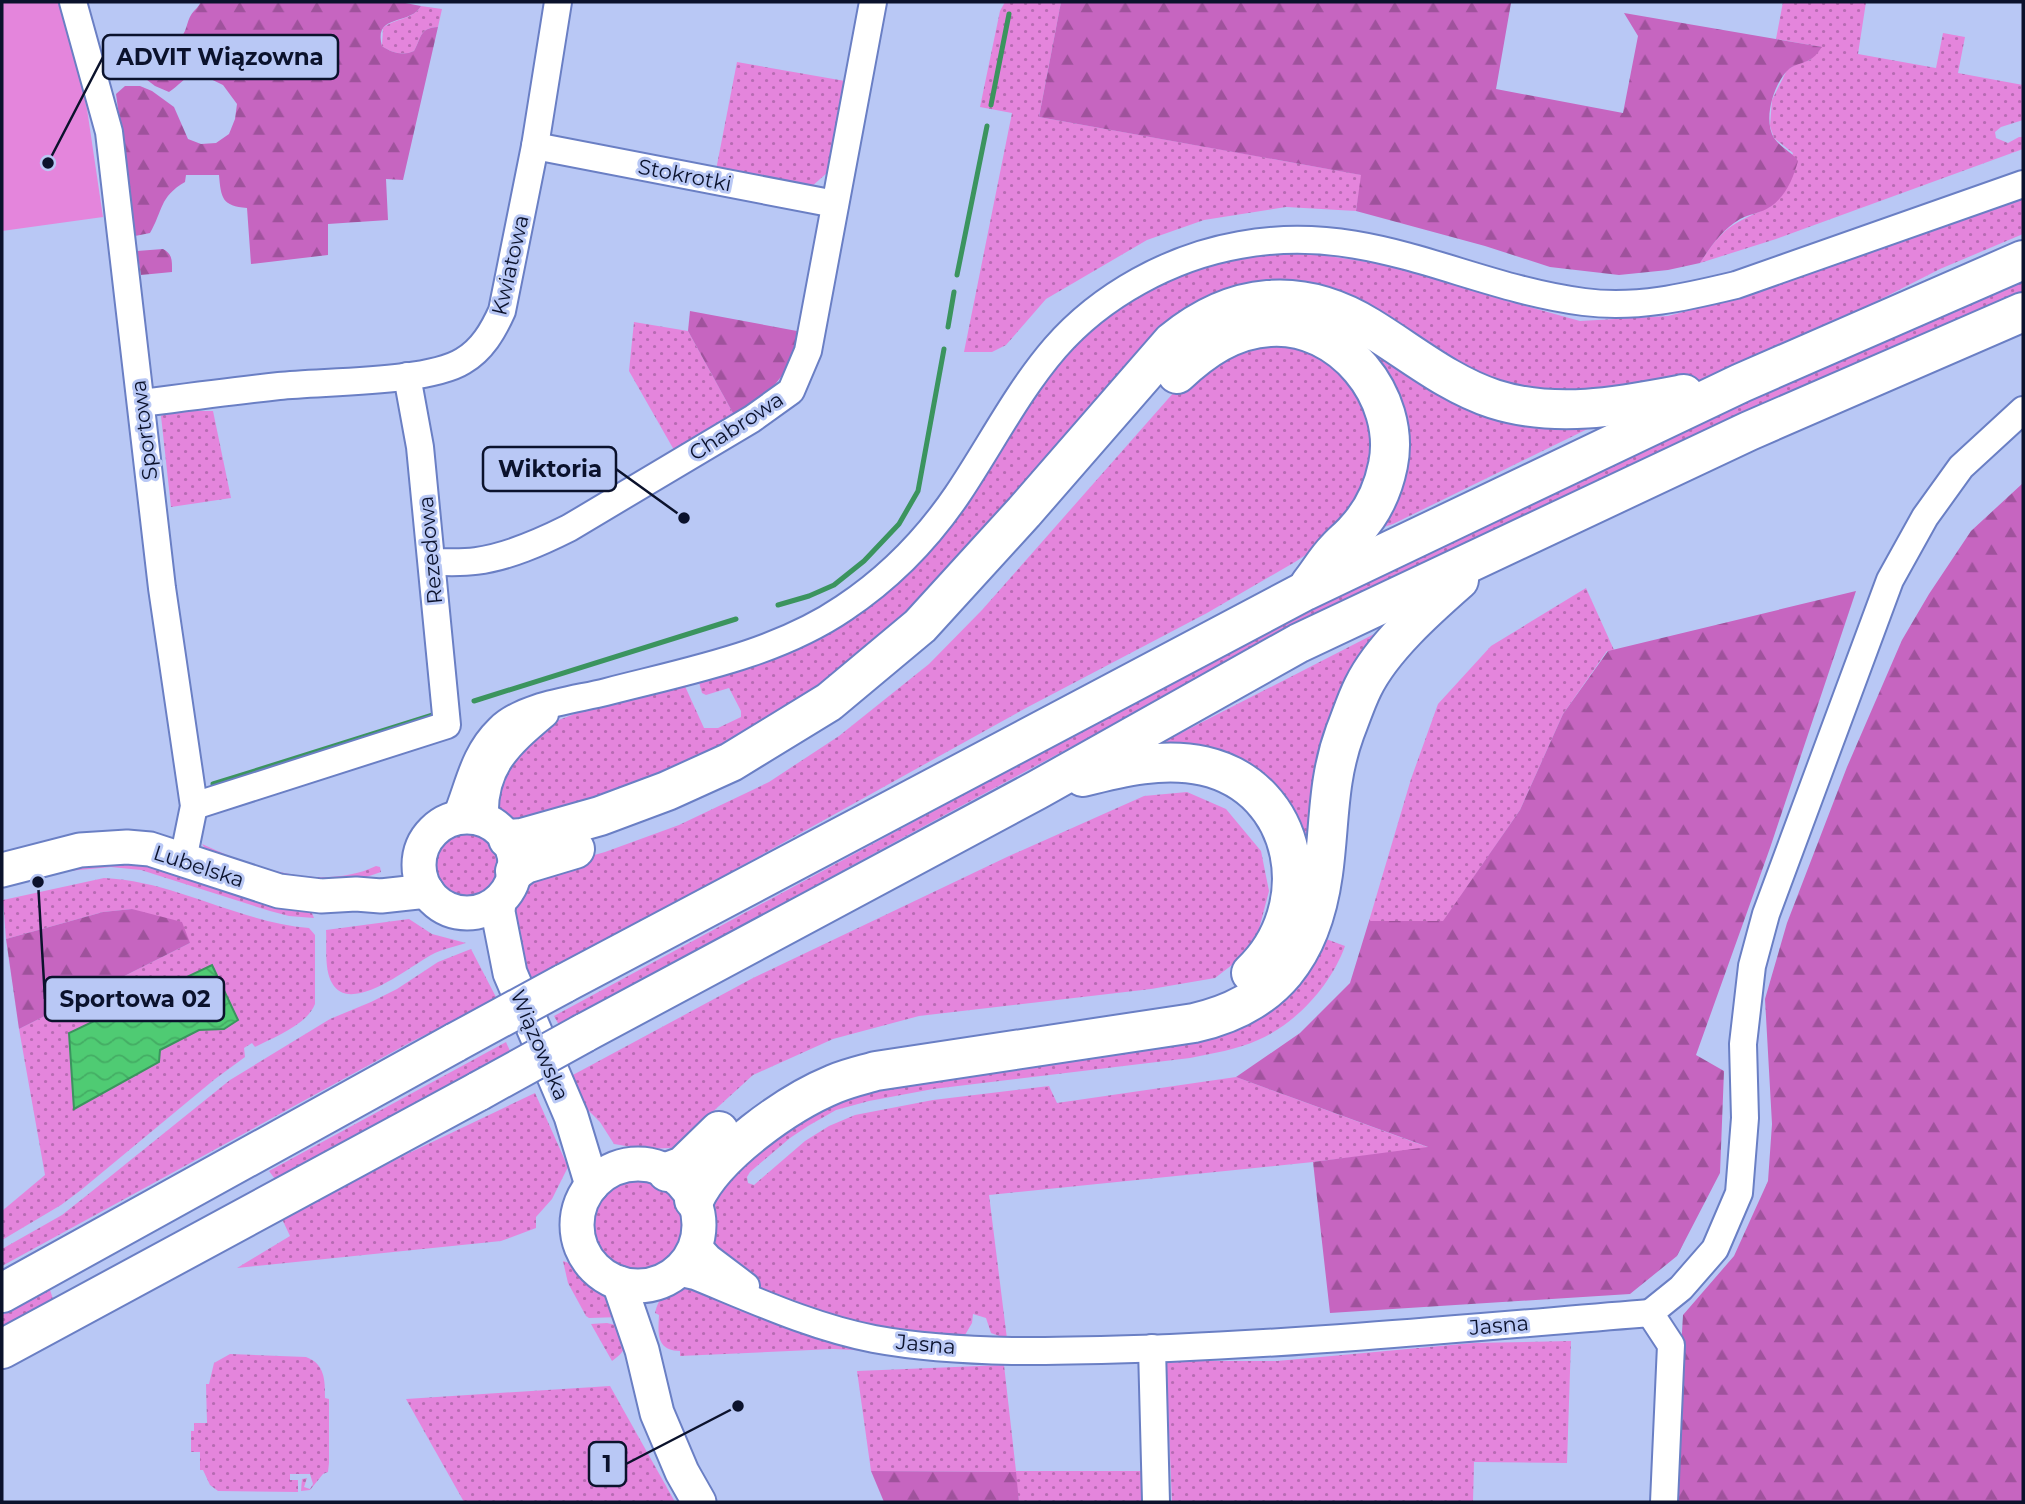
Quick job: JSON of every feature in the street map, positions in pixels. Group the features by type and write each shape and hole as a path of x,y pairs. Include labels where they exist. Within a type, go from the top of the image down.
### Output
{"highway":[{"path":"2,1293 563,984 1305,591 1741,383 2023,260"},
{"path":"489,860 522,838 600,816 667,791 731,762 829,702 920,626 1172,342 1189,328 1224,309 1279,298 1301,300 1331,308 1368,326 1475,392 1535,408 1611,408 1741,383"},
{"path":"2,1349 1037,790 1299,643 1749,431 2023,312"},
{"path":"489,860 525,864 624,834 686,810 773,765 835,725 875,695 981,594 1066,493 1173,377 1208,347 1230,336 1270,327 1290,328 1308,333 1325,340 1352,359 1376,390 1388,425 1388,464 1376,500 1356,530 1336,550 1305,591"},
{"path":"694,1200 701,1184 766,1123 800,1100 836,1083 876,1071 1203,1021 1223,1016 1250,1003 1274,984 1296,956 1312,926 1323,873 1333,772 1364,685 1388,652 1430,606 1487,556"},
{"path":"667,1172 684,1166 749,1104 785,1080 822,1062 868,1049 1178,1005 1240,984 1262,963 1289,909 1294,875 1286,837 1265,801 1237,778 1204,766 1171,761 1113,769 1037,790"}],"main road":[{"path":"447,821 489,860 445,908 423,876 425,841 430,833 447,821"},
{"name":"Lubelska","path":"2,870 67,852 101,847 150,849 279,891 321,896 356,894 423,876"},
{"name":"Wiązowska","path":"489,860 510,973 571,1116 592,1185"},
{"name":"Wiązowska","path":"571,1116 620,1167"},
{"path":"644,1164 667,1172 683,1184 694,1200 699,1221 696,1244 685,1264 666,1278 637,1286 619,1283 598,1272 580,1244 577,1224 581,1203 592,1185 605,1174 620,1167 644,1164"},
{"path":"642,1350 666,1278"},
{"path":"619,1283 642,1350 657,1413 682,1472 699,1502"}],"street":[{"name":"Sportowa","path":"73,2 109,132 162,588 194,806 183,860"},
{"name":"Kwiatowa","path":"142,402 280,386 407,376 445,368 463,361 493,331 502,312 535,146 558,2"},
{"name":"Chabrowa","path":"433,562 477,561 550,538 752,419 791,391 808,351 873,2"},
{"name":"Stokrotki","path":"535,146 835,204"},
{"path":"489,860 467,782 480,752 501,727 525,712 666,677 766,648 841,611 881,581 929,532 955,498 1003,421 1055,348 1098,308 1155,273 1214,250 1253,243 1305,239 1338,241 1399,253 1544,295 1587,303 1658,302 1736,285 2023,184"},
{"name":"Rezedowa","path":"194,806 447,725 420,447 407,376"},
{"path":"1664,1502 1671,1345 1650,1313 1681,1288 1715,1249 1739,1193 1745,1118 1744,1044 1752,967 1766,914 1890,580 1925,517 1961,467 2023,410"},
{"name":"Jasna","path":"696,1244 733,1277 788,1314"},
{"name":"Jasna","path":"666,1278 695,1276 835,1330 897,1343 982,1349 1152,1348 1284,1343 1650,1313"},
{"path":"1152,1348 1156,1502"}],"shaded area":[{"path":"2,2 61,2 87,109 103,217 2,231"},
{"path":"1005,2 1061,2 1039,117 1362,175 1356,211 1286,207 1204,220 1147,240 1046,299 1006,345 992,352 964,352 1012,113 980,107 1000,11"},
{"path":"1783,2 1866,2 1858,54 1936,68 1943,33 1965,37 1958,73 2023,85 2023,120 2001,127 1995,132 1996,138 2008,143 2023,137 2023,149 1776,239 1700,263 1716,241 1730,228 1770,207 1793,153 1774,138 1770,126 1772,100 1787,70 1810,60 1821,47 1776,39"},
{"path":"421,6 442,9 438,27 424,31 414,51 410,53 398,53 382,46 383,28 413,14"},
{"path":"737,62 845,81 827,173 811,187 716,170"},
{"path":"2023,194 2023,234 1940,269 1740,371 1670,392 1525,393 1229,293 975,549 821,693 692,771 509,824 499,814 493,801 503,764 551,723 603,703 684,684 704,728 718,728 741,717 741,711 729,688 706,695 702,693 698,679 841,625 1067,352 1098,323 1130,300 1182,273 1242,255 1308,253 1428,274 1497,298 1580,321 1668,316 1725,301"},
{"path":"2023,280 2023,292 1692,438 1365,594 1061,752 559,1025 554,1016 1215,659 1450,541 1761,394"},
{"path":"1293,311 1342,326 1442,388 1481,406 1534,419 1606,420 1393,524 1372,531 1370,530 1393,493 1401,468 1402,434 1394,402 1379,373 1357,349 1331,331 1301,320 1268,317 1234,324 1201,342 1173,366 936,632 871,690 827,723 780,753 682,803 579,840 525,855 522,853 524,847 625,817 674,799 767,753 811,726 894,661 969,588 1176,351 1203,332 1231,320"},
{"path":"634,322 688,331 734,415 674,450 629,371"},
{"path":"1303,343 1357,380 1375,429 1365,491 1333,537 1207,613 1026,708 534,981 521,977 512,904 528,878 545,869 605,852 679,825 769,782 839,736 929,664 982,610 1175,391 1231,349"},
{"path":"169,411 213,411 231,498 171,507 161,416"},
{"path":"1586,588 1614,650 1607,651 1563,714 1520,810 1443,922 1369,921 1411,779 1438,704 1491,646"},
{"path":"1378,632 1311,864 1286,812 1146,751"},
{"path":"1187,792 1226,809 1261,851 1269,891 1254,948 1215,978 1151,989 919,1016 833,1039 753,1075 673,1148 644,1149 614,1144 600,1122 578,1100 571,1076 753,978 1009,856 1144,796"},
{"path":"459,829 473,829 492,839 502,858 502,872 492,891 473,901 459,901 440,891 430,872 430,858 440,839"},
{"path":"202,844 243,861 288,874 333,877 355,874 376,866 380,867 381,872 349,883 324,885 210,856"},
{"path":"136,861 311,911 314,918 270,911 141,870 111,867 68,871 82,864"},
{"path":"104,878 156,886 257,918 309,928 315,935 315,1004 305,1018 289,1030 255,1047 252,1043 244,1048 245,1057 81,1190 2,1240 2,1211 45,1175 19,1029 190,943 132,909 103,912 6,939 3,900","holes":["212,965 224,1029 199,1030 159,1050"]},
{"path":"409,919 432,934 466,943 435,953 378,987 351,994 340,992 329,977 326,930"},
{"path":"1318,936 1345,946 1331,975 1299,1013 1258,1040 1233,1049 1190,1058 933,1089 836,1110 790,1138 750,1172 748,1183 754,1185 805,1141 829,1126 855,1115 933,1100 1049,1086 1057,1103 1236,1077 1430,1148 989,1195 1007,1339 991,1333 986,1318 973,1314 972,1323 965,1335 954,1337 889,1333 774,1297 751,1282 706,1240 706,1198 763,1141 863,1086 1202,1033"},
{"path":"471,949 497,999 411,1042 2,1266 2,1249 62,1215 230,1080 330,1019 397,989 438,962"},
{"path":"506,1042 510,1051 275,1179 269,1171"},
{"path":"535,1093 568,1167 552,1199 536,1217 536,1228 501,1241 237,1268 290,1236 282,1219 407,1154"},
{"path":"638,1179 656,1183 672,1193 682,1209 686,1227 682,1245 672,1261 656,1271 638,1275 620,1271 604,1261 594,1245 590,1227 594,1209 604,1193 620,1183"},
{"path":"563,1261 582,1269 590,1276 604,1291 621,1317 586,1316 568,1283"},
{"path":"682,1284 873,1351 833,1349 680,1356 680,1351 666,1348 660,1340 659,1315 655,1313 664,1294"},
{"path":"50,1290 53,1299 2,1327 2,1315"},
{"path":"607,1323 624,1327 625,1347 612,1361 591,1324"},
{"path":"1571,1341 1567,1463 1474,1462 1473,1502 1172,1502 1166,1361 1277,1361 1473,1343"},
{"path":"230,1354 306,1357 320,1368 324,1379 325,1398 329,1399 329,1463 328,1472 323,1474 310,1490 301,1491 302,1479 307,1478 304,1487 310,1489 313,1484 310,1474 290,1474 290,1480 298,1480 298,1492 218,1491 210,1485 203,1470 200,1470 200,1452 191,1452 191,1431 194,1431 194,1423 207,1423 206,1384 209,1384 214,1363"},
{"path":"1004,1365 1016,1471 1149,1471 1150,1502 1019,1502 1015,1472 871,1471 857,1371"},
{"path":"610,1386 675,1502 464,1502 406,1399"}],"green space":[{"path":"201,2 400,2 421,6 409,16 387,24 381,36 382,46 394,52 406,53 414,51 424,31 438,27 403,180 386,179 388,220 328,224 328,255 251,264 247,208 232,205 224,199 219,175 186,175 185,182 166,199 150,233 135,236 116,94 125,86 140,86 152,91 174,107 188,139 201,144 216,143 229,134 237,104 223,85 196,72 169,92 155,86 138,73 113,69 109,58 121,58 122,45 128,43 169,43 178,40"},
{"path":"1061,2 1511,3 1496,89 1623,113 1638,36 1624,13 1822,47 1808,61 1787,71 1771,103 1769,122 1774,138 1798,161 1791,181 1776,203 1734,223 1717,239 1700,263 1668,270 1619,275 1550,267 1485,246 1356,211 1361,175 1039,117"},
{"path":"163,249 170,256 172,272 141,275 137,251"},
{"path":"690,311 797,331 791,364 766,396 734,415 688,331"},
{"path":"2023,483 2023,1502 1672,1502 1683,1315 1734,1256 1768,1181 1772,1124 1765,999 1787,923 1847,767 1902,640 1971,531"},
{"path":"1856,591 1770,848 1696,1055 1724,1071 1720,1173 1677,1256 1630,1294 1330,1313 1313,1162 1428,1147 1236,1077 1300,1033 1350,983 1369,921 1443,921 1520,810 1563,714 1608,651"},
{"path":"132,909 182,922 190,943 19,1029 6,939 103,912"},
{"path":"871,1471 1016,1472 1019,1502 884,1502"}],"water":[{"path":"212,965 238,1020 224,1029 199,1030 160,1050 159,1062 74,1109 69,1033"}],"waterway":[{"path":"991,105 1009,14"},
{"path":"957,275 987,126"},
{"path":"948,327 954,292"},
{"path":"778,605 834,585 864,561 899,524 918,491 944,349"},
{"path":"474,701 736,619"},
{"path":"213,784 436,714"}],"place":[{"name":"ADVIT Wiązowna","path":"48,163"},
{"name":"Wiktoria","path":"684,518"},
{"name":"Sportowa 02","path":"38,882"},
{"name":"1","path":"738,1406"}]}
